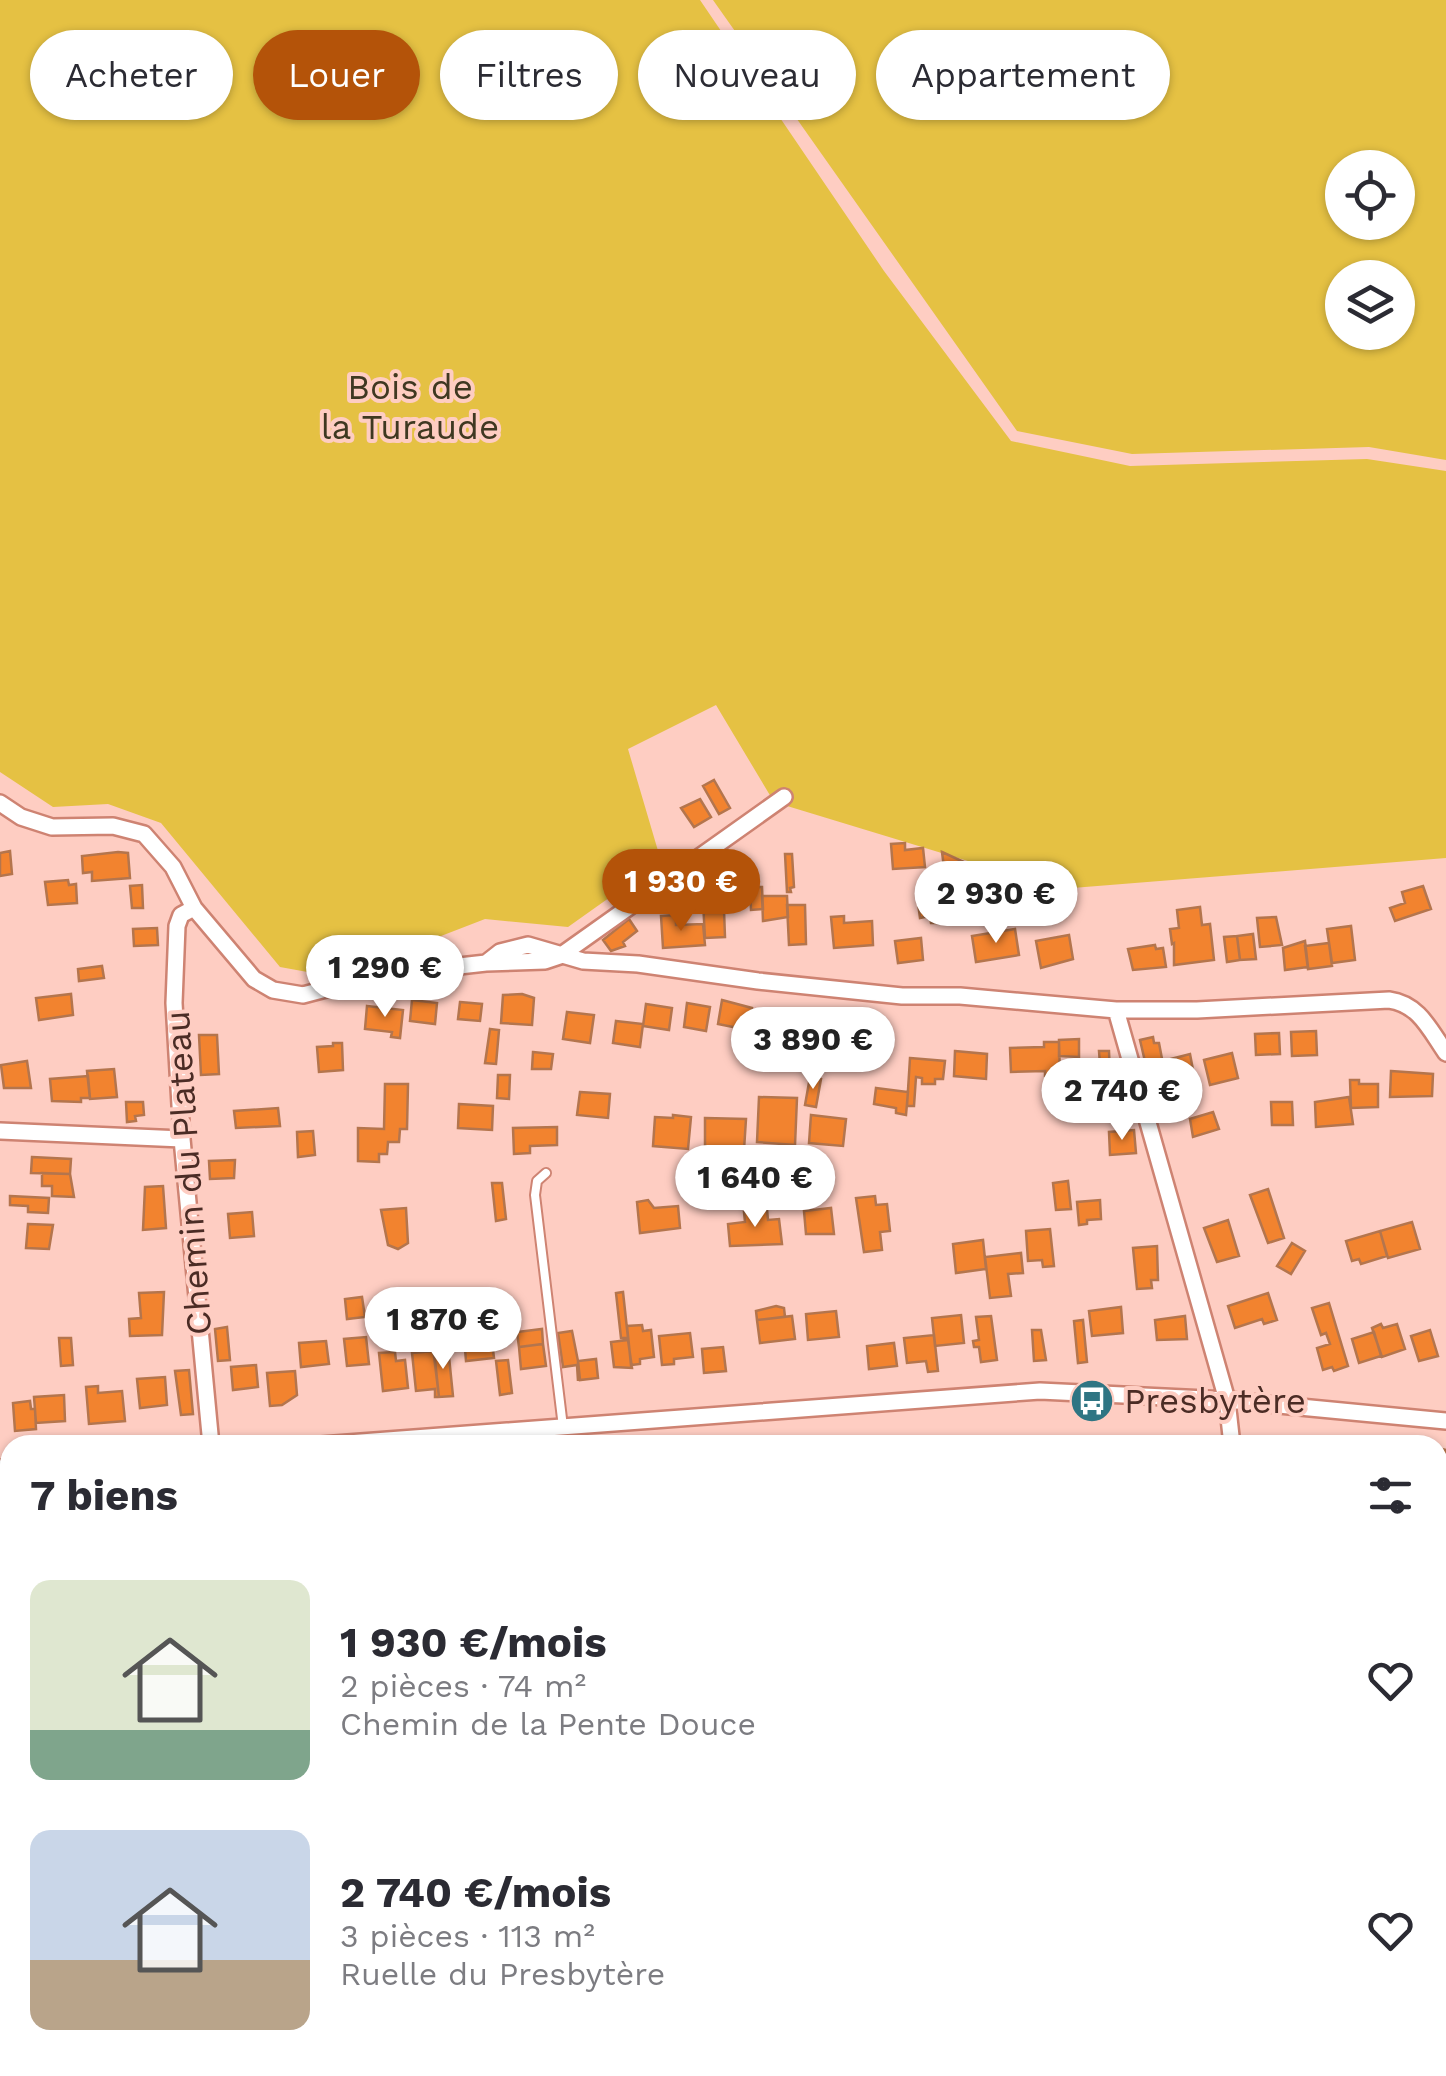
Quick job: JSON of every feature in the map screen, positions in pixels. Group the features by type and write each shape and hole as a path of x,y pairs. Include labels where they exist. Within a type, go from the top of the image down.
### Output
{"street":[{"path":"0,803 21,817 52,827 113,826 144,834 173,867 194,908 254,979 291,994 319,993 379,975 486,962 546,961 560,956 784,797"},
{"name":"Chemin du Plateau","path":"194,908 182,915 177,926 174,1003 182,1139 209,1435"},
{"path":"560,956 848,990 1116,1010 1389,1000 1406,1002 1420,1015 1446,1053"},
{"path":"1116,1010 1227,1400 1231,1435"},
{"path":"0,1131 182,1139"},
{"path":"453,1435 1040,1392 1227,1400 1446,1420"}],"lane":[{"path":"546,1173 537,1181 535,1195 563,1426"}],"green space":[{"name":"Bois de la Turaude","path":"0,0 700,0 720,30 638,30 638,120 781,120 884,271 1011,441 1130,466 1367,459 1446,471 1446,858 1060,889 774,802 716,705 628,749 661,861 568,927 485,919 335,977 280,967 161,823 108,804 53,807 0,772"},
{"path":"713,0 1446,0 1446,460 1369,447 1132,454 1017,431 798,120 856,120 856,30 734,30"}],"building":[{"path":"714,780 730,808 719,814 703,786"},
{"path":"700,799 711,817 694,827 681,808"},
{"path":"905,843 905,850 923,848 925,867 893,869 891,844"},
{"path":"10,851 12,874 0,876 0,853"},
{"path":"942,852 979,869 1016,871 1020,895 947,891"},
{"path":"128,853 130,878 92,881 92,872 83,873 82,856"},
{"path":"785,854 792,854 791,892 787,892"},
{"path":"68,880 69,885 76,884 77,903 48,905 45,882"},
{"path":"142,885 143,908 132,908 130,886"},
{"path":"1423,886 1431,909 1395,921 1390,908 1405,903 1402,892"},
{"path":"750,887 762,887 763,909 751,910"},
{"path":"762,896 787,896 788,917 763,921"},
{"path":"716,901 716,910 724,910 725,937 705,938 703,902"},
{"path":"939,901 942,923 931,923 930,916 920,918 918,903"},
{"path":"787,905 805,905 806,944 789,945"},
{"path":"1200,907 1202,925 1210,924 1214,960 1174,965 1170,929 1179,928 1177,910"},
{"path":"676,915 676,925 703,924 705,945 663,948 661,916"},
{"path":"844,916 844,923 872,921 873,945 834,948 831,917"},
{"path":"1276,917 1282,945 1260,947 1257,918"},
{"path":"629,919 637,931 623,942 625,946 611,951 603,940"},
{"path":"1351,926 1355,960 1332,963 1327,929"},
{"path":"157,928 158,945 134,946 133,929"},
{"path":"1015,929 1019,955 976,962 972,936"},
{"path":"1253,934 1256,959 1240,960 1237,936"},
{"path":"1069,935 1073,959 1041,968 1036,941"},
{"path":"1237,936 1240,960 1227,962 1224,937"},
{"path":"921,938 923,960 898,963 895,941"},
{"path":"1305,941 1308,967 1285,970 1283,948"},
{"path":"1329,943 1332,966 1308,969 1305,946"},
{"path":"1155,945 1156,949 1163,948 1166,967 1133,970 1128,949"},
{"path":"102,966 104,978 79,981 78,969"},
{"path":"71,994 73,1015 39,1020 36,998"},
{"path":"503,995 534,998 532,1025 501,1023"},
{"path":"412,1000 437,1003 435,1024 410,1021"},
{"path":"722,1000 752,1008 748,1030 718,1024"},
{"path":"460,1002 482,1004 480,1021 458,1019"},
{"path":"687,1003 710,1007 706,1031 684,1027"},
{"path":"646,1004 672,1008 669,1030 643,1026"},
{"path":"367,1006 403,1010 400,1038 391,1037 392,1032 365,1029"},
{"path":"567,1012 594,1015 590,1043 563,1039"},
{"path":"616,1021 643,1024 640,1047 613,1043"},
{"path":"829,1023 863,1027 859,1061 837,1059 838,1047 827,1046"},
{"path":"490,1029 499,1030 496,1064 485,1063"},
{"path":"1316,1031 1317,1055 1292,1056 1291,1032"},
{"path":"1279,1033 1280,1054 1256,1055 1255,1034"},
{"path":"770,1034 783,1036 779,1056 767,1054"},
{"path":"199,1035 217,1035 219,1074 201,1075"},
{"path":"783,1036 817,1041 812,1068 801,1066 802,1061 779,1056"},
{"path":"1153,1037 1154,1043 1159,1043 1162,1081 1150,1083 1140,1040"},
{"path":"1079,1039 1079,1057 1059,1056 1059,1040"},
{"path":"1044,1042 1059,1042 1060,1075 1045,1076 1045,1071 1011,1072 1010,1048 1044,1047"},
{"path":"342,1043 343,1070 319,1072 317,1047"},
{"path":"955,1051 987,1054 986,1079 954,1076"},
{"path":"1099,1051 1109,1051 1110,1077 1101,1078"},
{"path":"533,1052 553,1054 551,1069 532,1069"},
{"path":"1232,1053 1238,1078 1210,1085 1204,1060"},
{"path":"1190,1054 1194,1075 1168,1081 1163,1061"},
{"path":"910,1058 945,1061 943,1079 935,1079 935,1084 922,1084 922,1078 916,1077 914,1106 907,1106"},
{"path":"27,1061 31,1088 4,1088 1,1065"},
{"path":"1100,1062 1101,1083 1080,1084 1080,1063"},
{"path":"114,1069 117,1097 90,1099 87,1071"},
{"path":"1391,1071 1433,1074 1432,1096 1390,1097"},
{"path":"498,1075 510,1075 509,1099 497,1098"},
{"path":"88,1076 90,1098 81,1098 81,1102 52,1101 50,1079"},
{"path":"810,1077 821,1079 816,1107 805,1105"},
{"path":"1350,1080 1378,1084 1378,1107 1351,1108"},
{"path":"385,1084 408,1084 407,1129 400,1129 399,1142 388,1142 387,1154 379,1154 379,1162 358,1161 358,1128 384,1129"},
{"path":"876,1088 908,1092 906,1115 896,1113 896,1108 874,1104"},
{"path":"580,1092 610,1094 608,1118 577,1115"},
{"path":"759,1097 797,1098 795,1145 757,1142"},
{"path":"1349,1097 1353,1124 1316,1127 1315,1102"},
{"path":"126,1102 143,1102 144,1115 127,1122"},
{"path":"1271,1102 1292,1102 1293,1125 1272,1125"},
{"path":"459,1104 493,1106 492,1130 458,1128"},
{"path":"278,1108 280,1126 236,1128 234,1111"},
{"path":"1213,1112 1219,1129 1193,1137 1190,1119"},
{"path":"811,1115 846,1119 843,1146 809,1143"},
{"path":"655,1117 691,1117 688,1149 653,1146"},
{"path":"705,1118 746,1119 744,1150 705,1148"},
{"path":"557,1127 557,1145 530,1146 530,1153 514,1154 513,1128"},
{"path":"1134,1130 1136,1153 1110,1155 1109,1132"},
{"path":"313,1131 315,1155 298,1157 297,1132"},
{"path":"32,1157 71,1159 70,1174 31,1173"},
{"path":"235,1160 234,1178 210,1179 209,1161"},
{"path":"42,1173 70,1174 74,1197 52,1196 52,1186 42,1186"},
{"path":"1068,1181 1071,1209 1056,1210 1053,1183"},
{"path":"492,1183 502,1183 506,1219 496,1221"},
{"path":"163,1186 166,1228 143,1230 145,1187"},
{"path":"1268,1189 1284,1238 1268,1243 1250,1195"},
{"path":"10,1196 49,1198 48,1213 28,1212 28,1206 10,1205"},
{"path":"875,1196 876,1205 887,1204 890,1231 880,1232 882,1250 864,1252 856,1198"},
{"path":"648,1200 654,1208 678,1206 680,1228 640,1233 637,1202"},
{"path":"1100,1200 1101,1219 1079,1225 1077,1202"},
{"path":"406,1208 408,1243 398,1249 388,1245 381,1210"},
{"path":"831,1208 834,1234 806,1234 804,1211"},
{"path":"767,1209 768,1220 779,1219 782,1244 730,1246 728,1224 745,1222 744,1212"},
{"path":"252,1212 254,1236 230,1238 228,1214"},
{"path":"1228,1220 1239,1256 1217,1262 1204,1228"},
{"path":"1412,1222 1420,1249 1388,1258 1380,1231"},
{"path":"28,1224 53,1225 49,1249 26,1248"},
{"path":"1050,1229 1054,1266 1043,1267 1042,1260 1028,1261 1026,1231"},
{"path":"1380,1231 1387,1256 1361,1264 1359,1259 1352,1261 1346,1241"},
{"path":"983,1240 986,1269 956,1273 953,1244"},
{"path":"1292,1243 1305,1251 1291,1274 1277,1266"},
{"path":"1157,1246 1158,1280 1151,1280 1152,1288 1137,1289 1133,1248"},
{"path":"1021,1253 1023,1273 1008,1274 1011,1296 990,1298 985,1257"},
{"path":"164,1292 162,1335 130,1336 129,1319 141,1318 139,1293"},
{"path":"623,1292 628,1338 621,1338 616,1293"},
{"path":"1268,1293 1277,1320 1264,1324 1262,1319 1235,1328 1228,1306"},
{"path":"362,1297 365,1317 347,1319 345,1299"},
{"path":"1329,1303 1348,1366 1334,1371 1332,1367 1323,1370 1317,1348 1330,1344 1326,1333 1321,1335 1312,1308"},
{"path":"1121,1307 1123,1333 1092,1336 1089,1311"},
{"path":"784,1308 785,1317 757,1320 756,1311"},
{"path":"836,1311 839,1337 808,1340 806,1314"},
{"path":"961,1315 964,1343 935,1346 932,1318"},
{"path":"792,1316 795,1339 760,1343 757,1320"},
{"path":"991,1316 997,1360 981,1362 979,1347 974,1347 973,1341 979,1340 976,1317"},
{"path":"1185,1316 1187,1339 1157,1340 1155,1320"},
{"path":"1083,1320 1087,1362 1078,1363 1074,1321"},
{"path":"1381,1324 1383,1328 1397,1324 1405,1349 1382,1357 1372,1328"},
{"path":"642,1325 643,1331 651,1330 654,1357 631,1365 627,1326"},
{"path":"227,1327 230,1360 218,1361 215,1329"},
{"path":"542,1329 543,1344 519,1347 517,1332"},
{"path":"1032,1330 1041,1330 1046,1360 1034,1361"},
{"path":"1430,1330 1438,1356 1419,1361 1411,1336"},
{"path":"572,1331 578,1361 578,1381 577,1365 563,1367 558,1333"},
{"path":"1374,1332 1381,1356 1359,1363 1352,1339"},
{"path":"491,1333 494,1358 466,1361 464,1337"},
{"path":"690,1333 693,1357 662,1365 659,1336"},
{"path":"934,1335 938,1371 928,1372 926,1361 907,1363 904,1338"},
{"path":"366,1337 369,1364 347,1366 344,1339"},
{"path":"59,1338 71,1338 73,1365 61,1366"},
{"path":"628,1340 632,1368 614,1367 611,1342"},
{"path":"326,1341 329,1364 301,1367 299,1343"},
{"path":"894,1343 897,1366 869,1369 867,1346"},
{"path":"543,1344 546,1366 521,1369 519,1347"},
{"path":"448,1347 453,1396 439,1397 433,1348"},
{"path":"723,1347 726,1371 704,1373 702,1349"},
{"path":"434,1351 439,1397 435,1397 435,1389 416,1391 412,1353"},
{"path":"395,1352 396,1361 405,1360 408,1388 383,1391 379,1353"},
{"path":"596,1359 598,1378 580,1380 578,1361"},
{"path":"508,1360 512,1393 500,1395 496,1361"},
{"path":"256,1365 258,1387 233,1390 231,1367"},
{"path":"189,1370 193,1414 181,1415 175,1371"},
{"path":"295,1371 297,1395 282,1405 270,1406 267,1373"},
{"path":"165,1377 167,1405 140,1408 137,1379"},
{"path":"98,1386 98,1393 122,1391 125,1421 89,1424 86,1387"},
{"path":"64,1395 65,1421 36,1423 34,1397"},
{"path":"30,1401 31,1409 35,1409 36,1429 15,1431 13,1403"}],"place":[{"name":"Presbytère","path":"1092,1401"}]}
